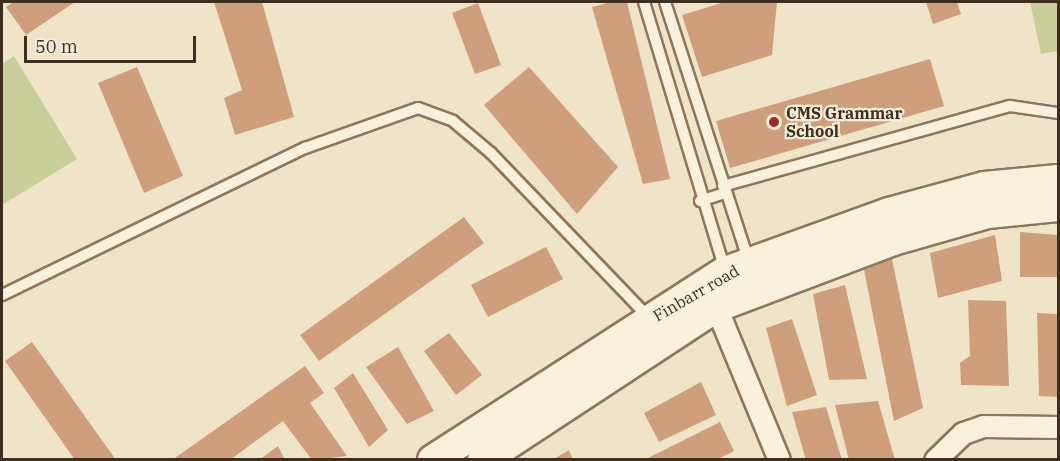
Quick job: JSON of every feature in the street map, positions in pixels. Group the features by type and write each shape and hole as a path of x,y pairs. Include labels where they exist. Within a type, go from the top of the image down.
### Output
{"main road":[{"name":"Finbarr road","path":"433,459 650,319 737,267 899,210 985,187 1059,180"},
{"name":"Finbarr road","path":"483,459 716,307 893,240 988,213 1059,206"}],"street":[{"path":"716,307 779,459"},
{"path":"935,459 963,433 983,426 1059,427"}],"lane":[{"path":"644,2 700,201 737,267"},
{"path":"666,2 724,190 737,267"},
{"path":"700,201 724,190 1010,106 1059,113"},
{"path":"2,296 305,148 418,108 453,121 491,153 650,319"}],"green space":[{"path":"1030,2 1058,2 1058,51 1041,54"},
{"path":"14,56 77,159 2,205 2,64"}],"building":[{"path":"14,2 75,2 26,35 6,7"},
{"path":"214,2 262,2 294,117 235,135 224,98 242,90"},
{"path":"611,2 627,2 670,179 643,184 592,7"},
{"path":"725,2 777,2 772,55 702,77 682,15"},
{"path":"926,2 957,2 961,14 933,24"},
{"path":"478,3 501,65 475,74 452,13"},
{"path":"930,59 944,106 730,168 716,121"},
{"path":"137,67 183,176 144,193 98,83"},
{"path":"529,67 618,167 577,214 484,105"},
{"path":"464,217 484,243 319,361 300,335"},
{"path":"1020,232 1058,235 1058,277 1020,277"},
{"path":"995,235 1002,281 938,298 930,253"},
{"path":"546,247 563,279 488,317 471,285"},
{"path":"892,259 923,408 894,421 864,270"},
{"path":"845,285 867,379 829,380 813,294"},
{"path":"968,300 1006,301 1009,386 961,385 960,363 970,356"},
{"path":"1037,313 1058,314 1058,397 1039,396"},
{"path":"792,319 817,395 787,406 766,328"},
{"path":"449,333 482,375 456,395 424,351"},
{"path":"32,342 116,460 75,460 5,361"},
{"path":"398,347 434,411 407,424 366,367"},
{"path":"305,366 324,393 310,403 347,456 312,460 283,421 230,460 172,460"},
{"path":"353,373 388,430 369,447 334,388"},
{"path":"701,382 716,415 659,442 644,413"},
{"path":"878,401 895,460 849,460 835,405"},
{"path":"826,407 842,460 806,460 792,412"},
{"path":"720,422 734,451 716,460 644,460"},
{"path":"278,446 285,460 259,460"},
{"path":"569,450 573,460 552,460"}],"place":[{"name":"CMS Grammar School","path":"774,122"}]}
